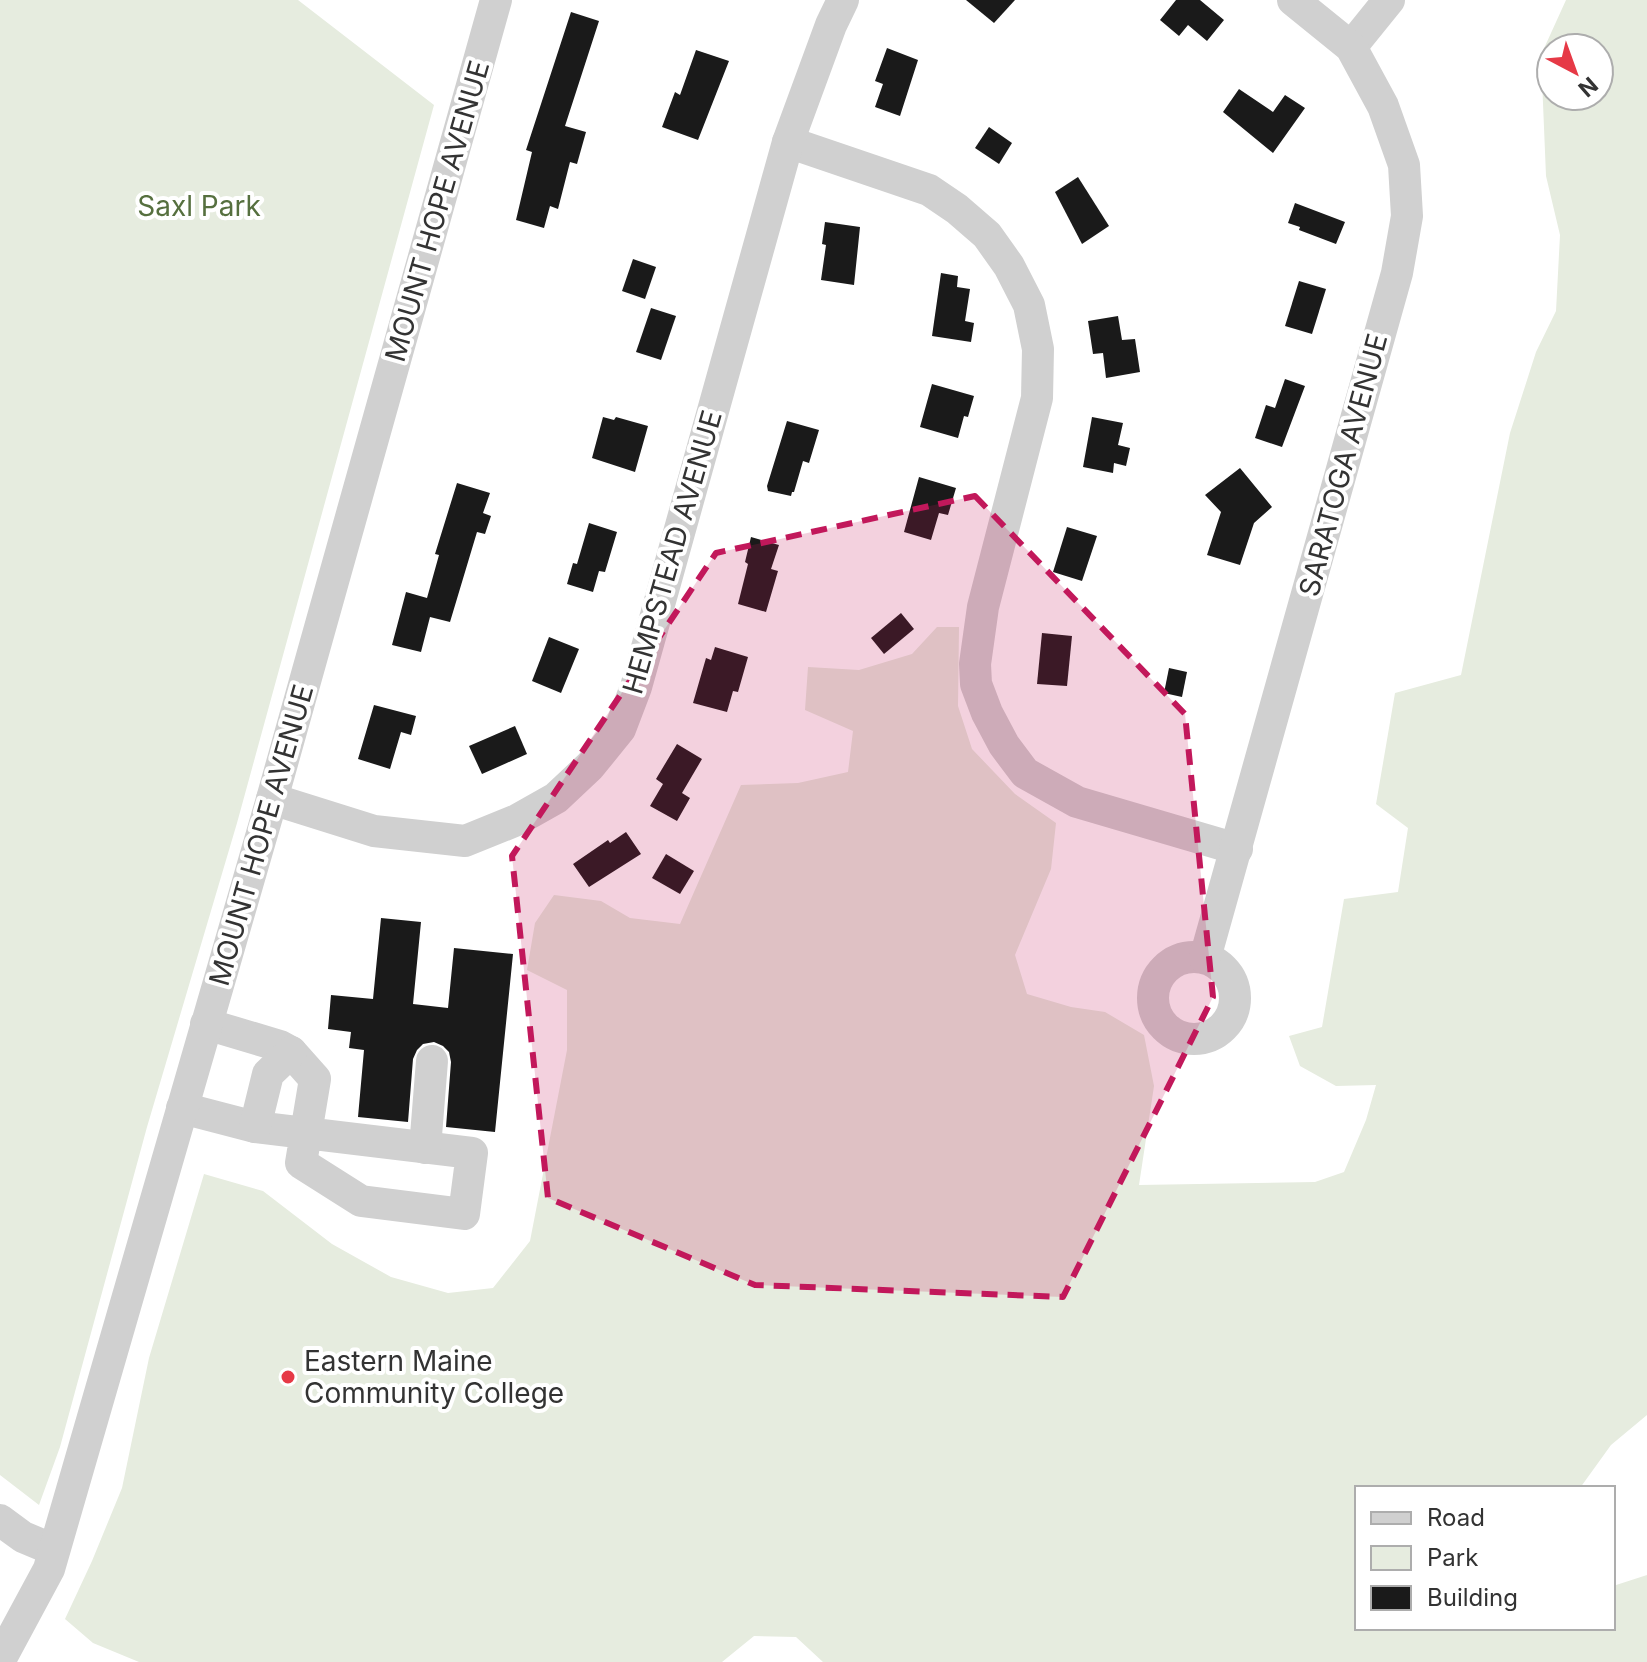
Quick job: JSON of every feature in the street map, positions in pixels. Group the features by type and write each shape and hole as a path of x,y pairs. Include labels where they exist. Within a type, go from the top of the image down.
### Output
{"street":[{"name":"MOUNT HOPE AVENUE","path":"0,1660 49,1569 272,799 496,0"},
{"name":"HEMPSTEAD AVENUE","path":"272,799 374,831 465,841 517,820 556,798 590,766 620,729 636,687 788,142 843,0"},
{"name":"SARATOGA AVENUE","path":"1205,958 1397,273 1407,216 1404,165 1383,106 1351,47 1293,0"},
{"path":"1351,47 1389,0"},
{"path":"788,142 929,190 948,202 987,235 1009,266 1029,305 1038,349 1037,398 983,607 975,664 981,699 1004,745 1025,773 1077,802 1237,849"},
{"path":"182,1108 255,1127 306,1134 472,1153 464,1214 361,1201 301,1163 306,1134 315,1079 291,1052 280,1046 206,1024"},
{"path":"255,1127 268,1074 291,1052"},
{"path":"425,1148 432,1061"},
{"path":"0,1520 23,1537 54,1550"}],"highlighted area":[{"path":"975,496 1185,714 1213,997 1063,1297 755,1285 548,1198 512,856 716,553"}],"green space":[{"name":"Saxl Park","path":"0,0 298,0 434,105 237,823 147,1127 60,1447 39,1505 0,1475"},
{"path":"1566,0 1647,0 1647,1415 1611,1445 1581,1486 1355,1486 1355,1630 1615,1630 1615,1585 1647,1575 1647,1662 823,1662 796,1637 754,1636 722,1662 139,1662 93,1643 65,1619 122,1488 149,1358 204,1174 263,1191 332,1244 391,1277 448,1293 493,1288 530,1241 567,1050 567,990 527,970 535,923 554,895 601,901 630,918 680,924 741,785 798,783 848,772 853,731 805,710 808,667 859,670 912,654 937,627 959,627 958,706 972,749 1015,794 1056,823 1051,869 1015,955 1027,994 1071,1007 1105,1012 1144,1035 1154,1086 1139,1185 1315,1182 1344,1172 1366,1120 1376,1085 1336,1086 1300,1066 1289,1036 1322,1027 1344,899 1398,892 1408,828 1376,804 1395,693 1461,675 1510,433 1536,352 1556,311 1560,235 1546,176 1543,112 1615,112 1615,32 1551,32"}],"building":[{"path":"966,0 1015,0 994,23"},
{"path":"1176,0 1200,0 1224,20 1207,41 1188,25 1179,36 1160,20"},
{"path":"571,12 599,21 565,126 586,132 577,164 570,162 558,209 550,206 544,228 516,220 532,152 526,150"},
{"path":"887,48 918,60 900,116 875,107 883,84 875,81"},
{"path":"696,50 729,61 698,140 662,127 675,92 680,95"},
{"path":"1239,89 1273,112 1285,95 1305,108 1273,153 1223,112"},
{"path":"989,127 1012,143 999,164 975,148"},
{"path":"1078,177 1109,226 1082,244 1055,192"},
{"path":"1295,203 1345,222 1336,244 1288,223"},
{"path":"825,222 860,227 854,285 821,280 826,245 822,244"},
{"path":"633,259 656,267 645,299 622,291"},
{"path":"941,273 958,276 957,287 970,289 965,321 974,323 971,342 932,336"},
{"path":"1299,281 1326,289 1312,334 1285,326"},
{"path":"651,308 676,316 661,360 636,352"},
{"path":"1118,316 1122,340 1135,339 1140,372 1106,378 1103,353 1093,354 1088,321"},
{"path":"1285,379 1305,386 1282,447 1255,438 1266,405 1275,408"},
{"path":"932,384 974,396 958,438 920,427"},
{"path":"603,417 614,420 616,417 648,426 635,472 592,458"},
{"path":"1092,417 1123,423 1118,445 1130,448 1126,466 1114,463 1113,473 1083,467"},
{"path":"787,421 819,430 809,463 803,461 791,496 768,491 767,486"},
{"path":"1240,468 1272,507 1254,523 1240,565 1207,555 1221,512 1205,495"},
{"path":"919,477 956,488 948,515 939,513 931,540 904,532"},
{"path":"457,483 490,493 483,513 491,516 485,534 477,532 450,622 430,617 421,652 392,645 406,592 427,598 439,555 435,554"},
{"path":"589,523 617,532 605,572 599,571 593,592 567,584 573,563 577,564"},
{"path":"1067,527 1097,536 1082,581 1053,572"},
{"path":"751,537 779,545 771,569 778,571 766,612 738,604"},
{"path":"901,613 914,629 884,654 871,638"},
{"path":"1042,633 1072,636 1067,686 1037,684"},
{"path":"549,637 579,649 561,693 532,681"},
{"path":"715,647 748,657 738,692 733,691 727,712 693,703 706,658 711,660"},
{"path":"1169,668 1187,672 1182,697 1164,693"},
{"path":"374,705 416,716 411,735 401,732 390,769 358,759"},
{"path":"515,726 527,754 482,774 469,746"},
{"path":"677,744 702,759 682,793 690,798 677,821 650,806 663,784 656,779"},
{"path":"626,832 641,854 589,887 573,864 608,840 610,843"},
{"path":"666,854 694,871 680,894 652,878"},
{"path":"381,918 421,922 413,1004 448,1008 454,948 513,954 495,1132 446,1127 451,1062 449,1052 434,1042 423,1044 413,1059 408,1122 358,1117 364,1050 349,1048 351,1032 328,1029 331,995 373,999"}],"place":[{"name":"Eastern Maine Community College","path":"288,1377"}]}
